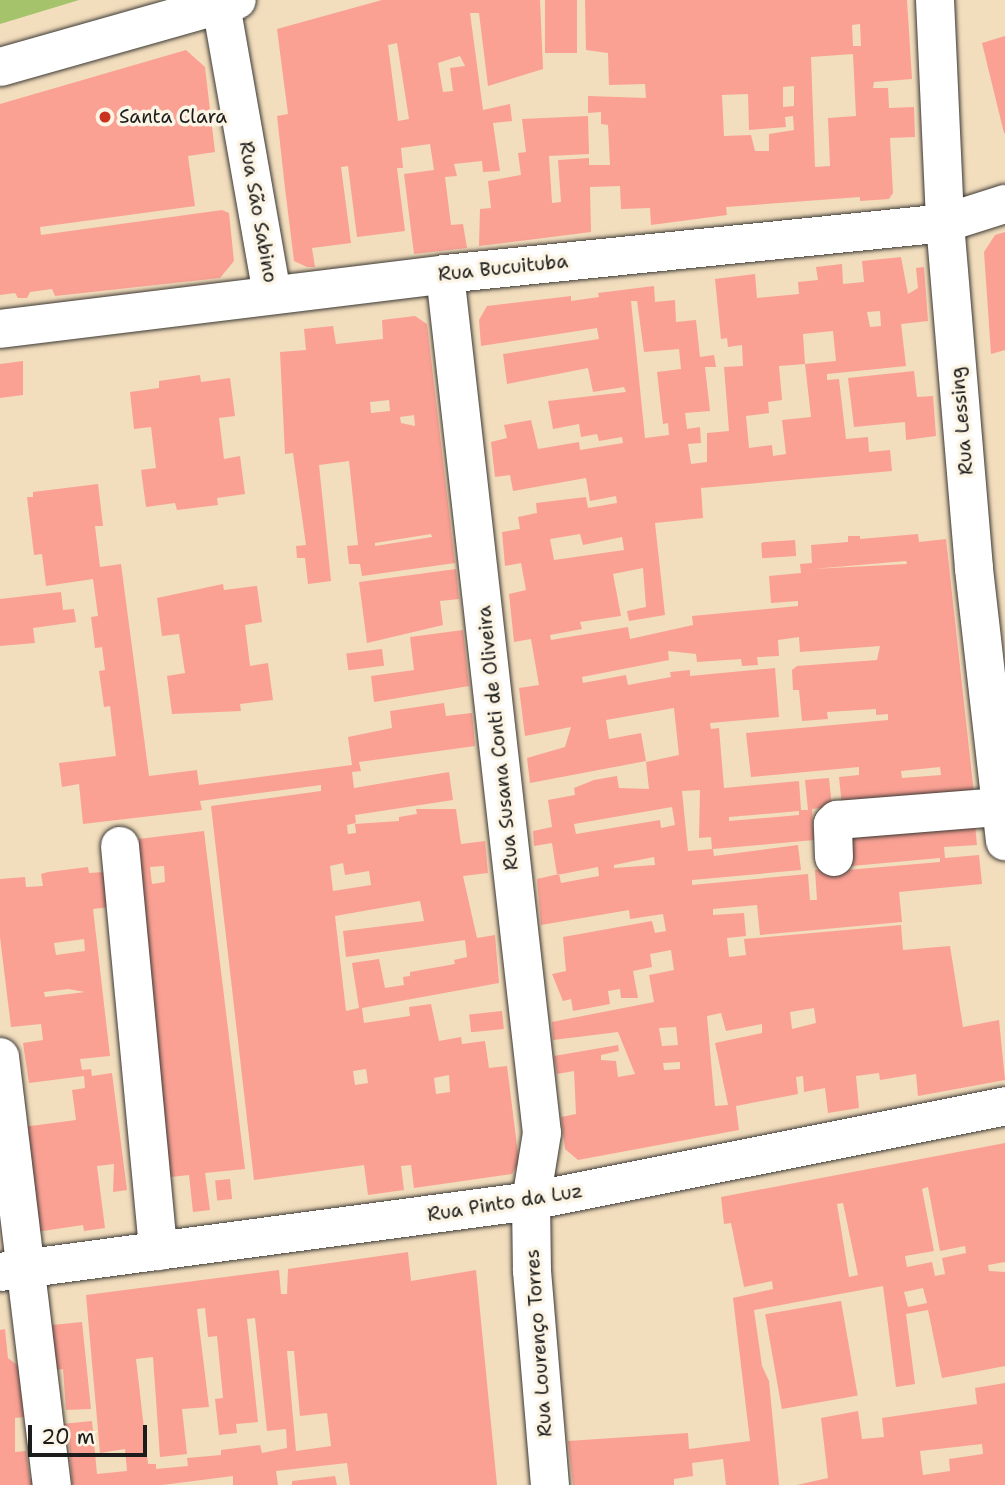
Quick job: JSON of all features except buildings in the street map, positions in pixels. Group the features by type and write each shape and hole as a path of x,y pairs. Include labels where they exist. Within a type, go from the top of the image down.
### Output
{"street":[{"name":"Rua Lessing","path":"935,0 945,223 990,565 1003,824"},
{"path":"0,67 229,3"},
{"name":"Rua São Sabino","path":"229,3 272,295"},
{"name":"Rua Bucuituba","path":"0,329 445,274 945,223 1005,204"},
{"name":"Rua Susana Conti de Oliveira","path":"445,274 542,1133 531,1201"},
{"path":"834,857 832,824 837,820 1003,824"},
{"path":"120,846 158,1251"},
{"path":"0,1057 12,1270 52,1485"},
{"name":"Rua Pinto da Luz","path":"12,1270 531,1201 1005,1107"},
{"name":"Rua Lourenço Torres","path":"531,1201 550,1485"}],"green space":[{"path":"0,0 79,0 0,24"}],"place":[{"name":"Santa Clara","path":"105,117"}]}
